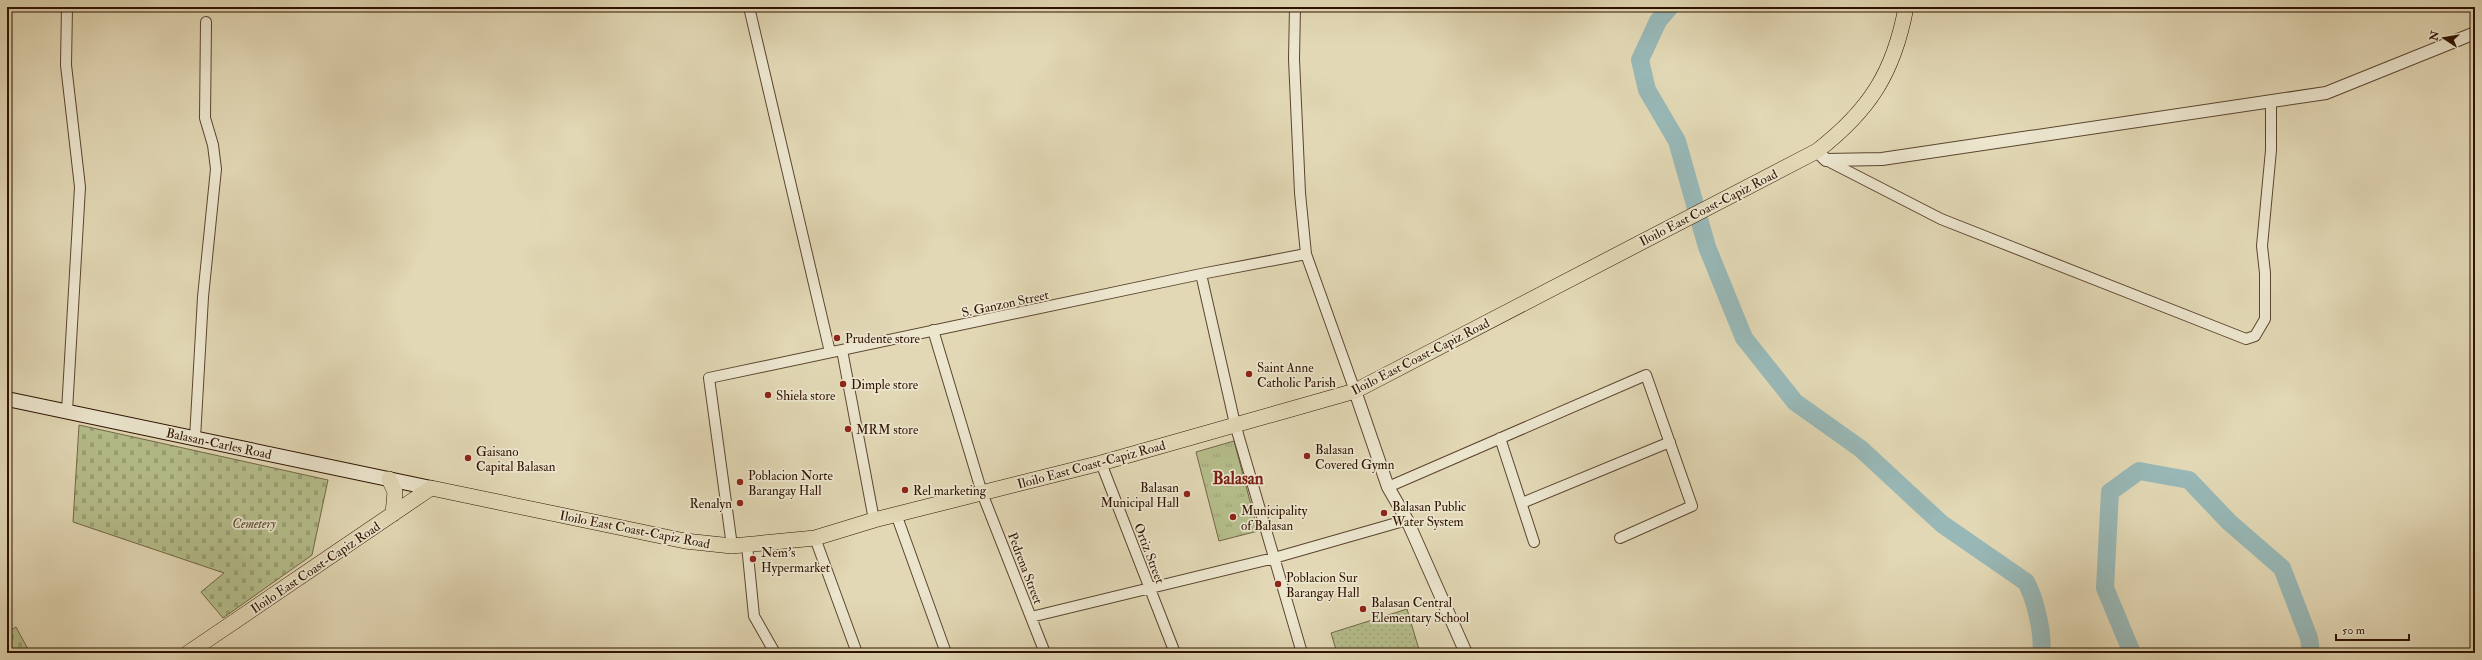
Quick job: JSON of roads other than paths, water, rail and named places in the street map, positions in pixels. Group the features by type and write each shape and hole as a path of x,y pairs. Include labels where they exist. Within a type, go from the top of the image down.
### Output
{"main road":[{"name":"Iloilo East Coast-Capiz Road","path":"188,653 431,488 685,541 739,545 816,538 896,514 1101,462 1355,391 1676,223 1822,156 1838,135 1865,106 1887,73 1900,41 1906,7"},
{"name":"Balasan-Carles Road","path":"7,399 431,488"},
{"path":"389,479 395,492 393,514"}],"street":[{"path":"67,7 66,66 80,187 67,411"},
{"path":"749,7 830,352"},
{"path":"1296,7 1294,58 1300,193 1306,254 1388,487 1408,520 1466,653"},
{"path":"195,438 203,297 216,169 213,145 205,118 206,22"},
{"path":"1822,156 1882,159 2326,93 2475,33"},
{"path":"1822,156 1941,219 2246,339 2255,336 2265,319 2265,273 2262,246 2271,150 2271,101"},
{"name":"S. Ganzon Street","path":"739,545 709,378 1201,274 1306,254"},
{"path":"1201,274 1235,424 1302,653"},
{"name":"Pedrena Street","path":"933,330 982,493 1045,653"},
{"path":"842,350 874,520"},
{"path":"1388,487 1646,375 1692,506 1620,538"},
{"path":"1500,438 1534,542"},
{"path":"1522,504 1670,442"},
{"name":"Ortiz Street","path":"1101,462 1175,653"},
{"path":"896,514 946,653"},
{"path":"1031,617 1274,558 1408,520"},
{"path":"816,538 857,653"},
{"path":"739,545 754,616 775,653"}],"waterway":[{"path":"1670,7 1658,21 1640,60 1647,90 1677,141 1707,247 1744,338 1795,402 1861,449 1942,524 2026,582 2033,597 2038,617 2042,645 2041,653"},
{"path":"2132,653 2105,588 2110,492 2139,471 2189,480 2229,522 2282,568 2309,638 2311,653"}],"place":[{"name":"Prudente store","path":"837,338"},
{"name":"Saint Anne Catholic Parish","path":"1249,374"},
{"name":"Dimple store","path":"843,384"},
{"name":"Shiela store","path":"768,395"},
{"name":"MRM store","path":"848,429"},
{"name":"Balasan Covered Gymn","path":"1307,456"},
{"name":"Gaisano Capital Balasan","path":"468,458"},
{"name":"Poblacion Norte Barangay Hall","path":"740,482"},
{"name":"Rel marketing","path":"905,490"},
{"name":"Balasan Municipal Hall","path":"1187,494"},
{"name":"Renalyn","path":"740,503"},
{"name":"Balasan Public Water System","path":"1384,513"},
{"name":"Municipality of Balasan","path":"1233,517"},
{"name":"Nem's Hypermarket","path":"753,559"},
{"name":"Poblacion Sur Barangay Hall","path":"1278,584"},
{"name":"Balasan Central Elementary School","path":"1363,609"}],"district":[{"name":"Balasan","path":"1238,478"}],"park label":[{"name":"Cemetery","path":"254,523"}]}
